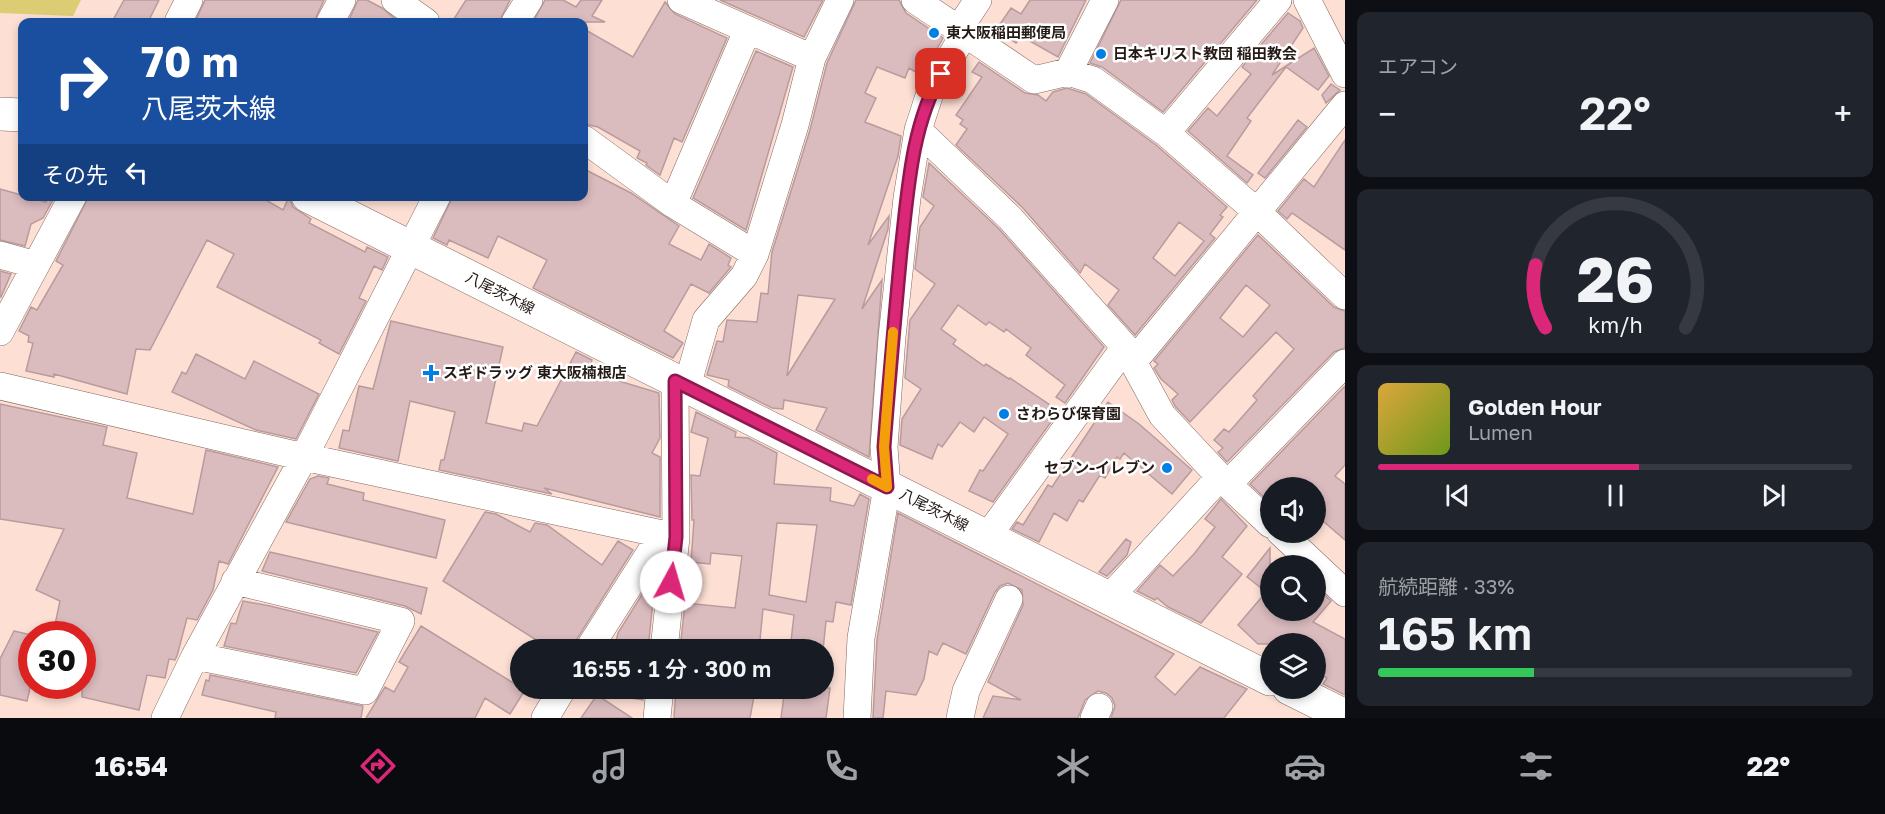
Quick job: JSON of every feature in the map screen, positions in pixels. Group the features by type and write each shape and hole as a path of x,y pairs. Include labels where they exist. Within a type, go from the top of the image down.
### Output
{"main road":[{"path":"0,114 18,115"},
{"name":"八尾茨木線","path":"318,201 1260,675"},
{"path":"1311,699 1345,716"}],"street":[{"path":"180,18 189,0"},
{"path":"332,18 342,0"},
{"path":"395,0 420,18"},
{"path":"518,18 529,0"},
{"path":"681,0 812,58"},
{"path":"664,639 669,535 681,384 706,320 744,276 755,254 795,125 812,58 840,0"},
{"path":"915,0 1034,80 1068,72 1093,80 1166,133 1257,211 1345,296"},
{"path":"857,718 861,638 887,487 884,447 892,337 907,198 918,130 930,93 964,34 964,21 978,0"},
{"path":"1068,72 1106,0"},
{"path":"1166,133 1278,0"},
{"path":"1307,0 1345,74"},
{"path":"673,204 747,31"},
{"path":"987,537 1130,354 1257,211 1345,105"},
{"path":"918,130 1010,218 1130,354 1162,415 1260,514"},
{"path":"588,142 673,204 755,254"},
{"path":"0,332 70,201"},
{"path":"165,718 195,656 304,457 434,201"},
{"path":"0,255 36,265"},
{"path":"1109,598 1224,480 1345,363"},
{"path":"0,386 304,457 669,535"},
{"path":"596,639 669,535"},
{"path":"1292,543 1345,593"},
{"path":"195,656 365,691 401,621 235,581"},
{"path":"960,718 966,691 1009,599"},
{"path":"545,718 556,699"},
{"path":"657,718 659,699"}],"shaded area":[{"path":"0,0 81,0 73,16 0,13"}],"building":[{"path":"124,0 159,0 150,18 114,18"},
{"path":"205,0 324,0 316,18 197,18"},
{"path":"358,0 367,0 394,18 350,18"},
{"path":"466,0 510,0 501,18 455,18"},
{"path":"545,0 563,0 576,7 581,0 602,0 592,16 605,22 588,22 588,18 535,18"},
{"path":"720,0 823,0 804,37"},
{"path":"856,0 899,0 906,13 943,38 922,76 909,68 905,78 877,67 865,93 876,98 865,122 901,136 898,156 868,245 889,216 888,229 862,309 882,280 869,457 816,430 827,408 784,400 783,409 772,408 728,386 729,380 707,375 717,341 723,342 727,320 757,322 761,293 768,294 772,252 810,130 827,63","holes":["798,295 835,299 787,376"]},
{"path":"1030,0 1086,0 1058,57 1021,36 1016,43 996,30 1011,8 1021,14"},
{"path":"1121,0 1257,0 1163,112 1102,67 1090,63"},
{"path":"665,2 675,14 727,38 682,142 674,138 660,175 646,165 647,163 637,158 640,151 598,127 588,125 588,31 633,57"},
{"path":"1288,13 1300,21 1303,28 1272,75 1314,48 1329,76 1318,90 1286,67 1247,118 1251,121 1227,156 1253,175 1247,183 1188,131 1208,108 1217,116 1251,74 1242,67"},
{"path":"756,51 793,67 746,230 693,198"},
{"path":"979,62 1025,93 1038,95 1046,101 1053,92 1067,88 1086,94 1156,145 1227,207 1220,215 1223,217 1210,234 1215,238 1135,335 1108,305 1119,290 1085,264 1080,273 1022,207 956,145 967,129 960,124 963,120 956,115 982,77 972,72","holes":["1179,222 1204,241 1175,276 1153,258"]},
{"path":"1331,84 1340,90 1326,103 1322,95"},
{"path":"1298,120 1307,127 1265,178 1258,173"},
{"path":"1345,140 1345,250 1292,213 1287,219 1278,211 1304,179 1314,187"},
{"path":"929,163 999,229 1104,347 1065,403 1056,397 1065,385 1026,355 1031,348 1006,329 1004,332 989,322 986,325 958,305 941,329 956,340 953,344 984,366 986,364 1010,378 1059,411 993,502 969,491 980,470 983,471 1008,434 984,417 974,432 960,422 942,447 938,444 932,459 900,445 902,419 921,389 905,378 910,320 935,284 915,269 920,227 934,206 923,197"},
{"path":"588,171 631,193 679,226 669,244 701,260 709,244 731,258 728,265 731,267 709,293 691,284 664,331 683,343 673,358 533,288 547,260 498,236 488,258 449,240 447,245 433,238 451,201 588,201"},
{"path":"0,189 18,194 18,201 52,201 43,218 31,224 25,246 0,240"},
{"path":"86,201 268,201 283,210 287,201 291,201 293,207 311,219 309,223 365,252 367,247 388,257 382,270 374,266 359,298 366,301 339,354 319,343 321,340 217,287 234,254 207,240 150,350 136,349 127,394 54,374 54,377 26,371 33,343 28,342 29,336 19,331 31,307 37,310 63,265 56,261"},
{"path":"1258,235 1334,307 1345,311 1345,348 1334,352 1227,462 1218,452 1223,448 1214,440 1224,429 1229,432 1257,400 1253,396 1294,349 1276,332 1190,422 1175,406 1172,400 1178,394 1161,379 1154,368 1158,364 1154,361","holes":["1246,285 1270,305 1243,337 1220,318"]},
{"path":"0,271 11,274 1,297 0,297"},
{"path":"391,321 503,347 486,423 522,431 524,423 537,426 576,352 592,360 589,372 659,393 660,438 652,453 660,457 660,517 544,488 552,494 439,470 441,460 444,460 455,412 410,401 398,461 339,448 343,430 349,431 359,386 373,389"},
{"path":"196,354 245,379 254,361 319,394 296,439 256,430 172,392 182,372 186,374"},
{"path":"1345,386 1345,465 1335,476 1345,484 1345,540 1326,524 1326,477 1260,477 1260,494 1250,484"},
{"path":"1108,402 1139,424 1192,470 1172,494 1124,453 1120,459 1117,457 1105,478 1100,475 1083,502 1079,500 1067,521 1054,513 1039,542 1012,529 1017,522 1023,525 1048,485 1052,487"},
{"path":"0,404 107,427 103,445 137,453 127,498 193,514 206,450 278,467 228,564 219,561 213,590 197,620 187,618 177,656 175,660 169,659 165,678 147,675 139,710 91,699 96,699 96,621 56,621 60,601 36,590 64,529 0,519"},
{"path":"696,412 736,432 735,437 748,438 777,453 774,484 831,488 830,501 854,506 860,494 869,499 851,605 836,602 833,622 826,621 824,639 791,639 794,615 763,609 760,639 681,639 685,603 735,608 742,556 711,553 710,564 691,562 694,520 692,520 691,475 700,476 708,438 691,432","holes":["777,523 817,525 806,602 769,595"]},
{"path":"318,476 329,478 327,484 364,493 363,500 445,520 436,558 286,522 310,479"},
{"path":"1221,499 1247,526 1222,557 1242,574 1201,623 1168,607 1157,598 1155,600 1137,591 1160,565 1173,576 1194,554 1215,527 1205,519"},
{"path":"485,512 496,514 530,532 535,523 547,525 602,565 618,541 633,550 577,639 535,639 443,581"},
{"path":"898,513 1174,654 1155,677 1175,695 1200,667 1247,689 1224,718 1111,718 1115,706 1112,698 1098,691 1085,700 1078,718 983,718 993,696 1021,700 988,682 1023,605 1022,590 1008,583 1000,586 995,592 966,654 943,643 937,655 929,651 924,679 916,695 886,691 883,718 873,718 877,640"},
{"path":"1126,539 1131,542 1127,555 1107,576 1099,572"},
{"path":"270,552 427,588 421,614 405,606 262,571"},
{"path":"1260,561 1260,587 1247,577"},
{"path":"656,572 649,639 617,639 618,633"},
{"path":"1326,596 1331,601 1326,607"},
{"path":"1260,599 1260,621 1314,621 1345,639 1345,695 1326,686 1326,633 1260,633 1260,644 1258,644 1238,625"},
{"path":"243,601 378,632 356,673 224,646 231,623 236,624"},
{"path":"421,626 510,681 510,699 519,699 510,714 485,698 475,718 366,718 385,687 394,692 408,667 399,662"},
{"path":"14,631 18,632 18,699 0,695 0,659"},
{"path":"210,675 363,706 361,718 275,718 276,712 202,695 206,680 209,681"},
{"path":"594,699 603,699 632,718 581,718"},
{"path":"675,699 754,699 750,718 674,718"},
{"path":"784,699 829,699 826,718 781,718"}],"slow traffic":[{"path":"872,479 887,487 884,447 893,332"}],"place":[{"name":"東大阪稲田郵便局","path":"934,33"},
{"name":"日本キリスト教団 稲田教会","path":"1101,54"},
{"name":"スギドラッグ 東大阪楠根店","path":"431,373"},
{"name":"さわらび保育園","path":"1004,414"},
{"name":"セブン-イレブン","path":"1167,468"}],"route":[{"path":"671,582 676,537 675,381 887,487 884,447 892,337 907,198 918,130 930,93 941,74"}]}
